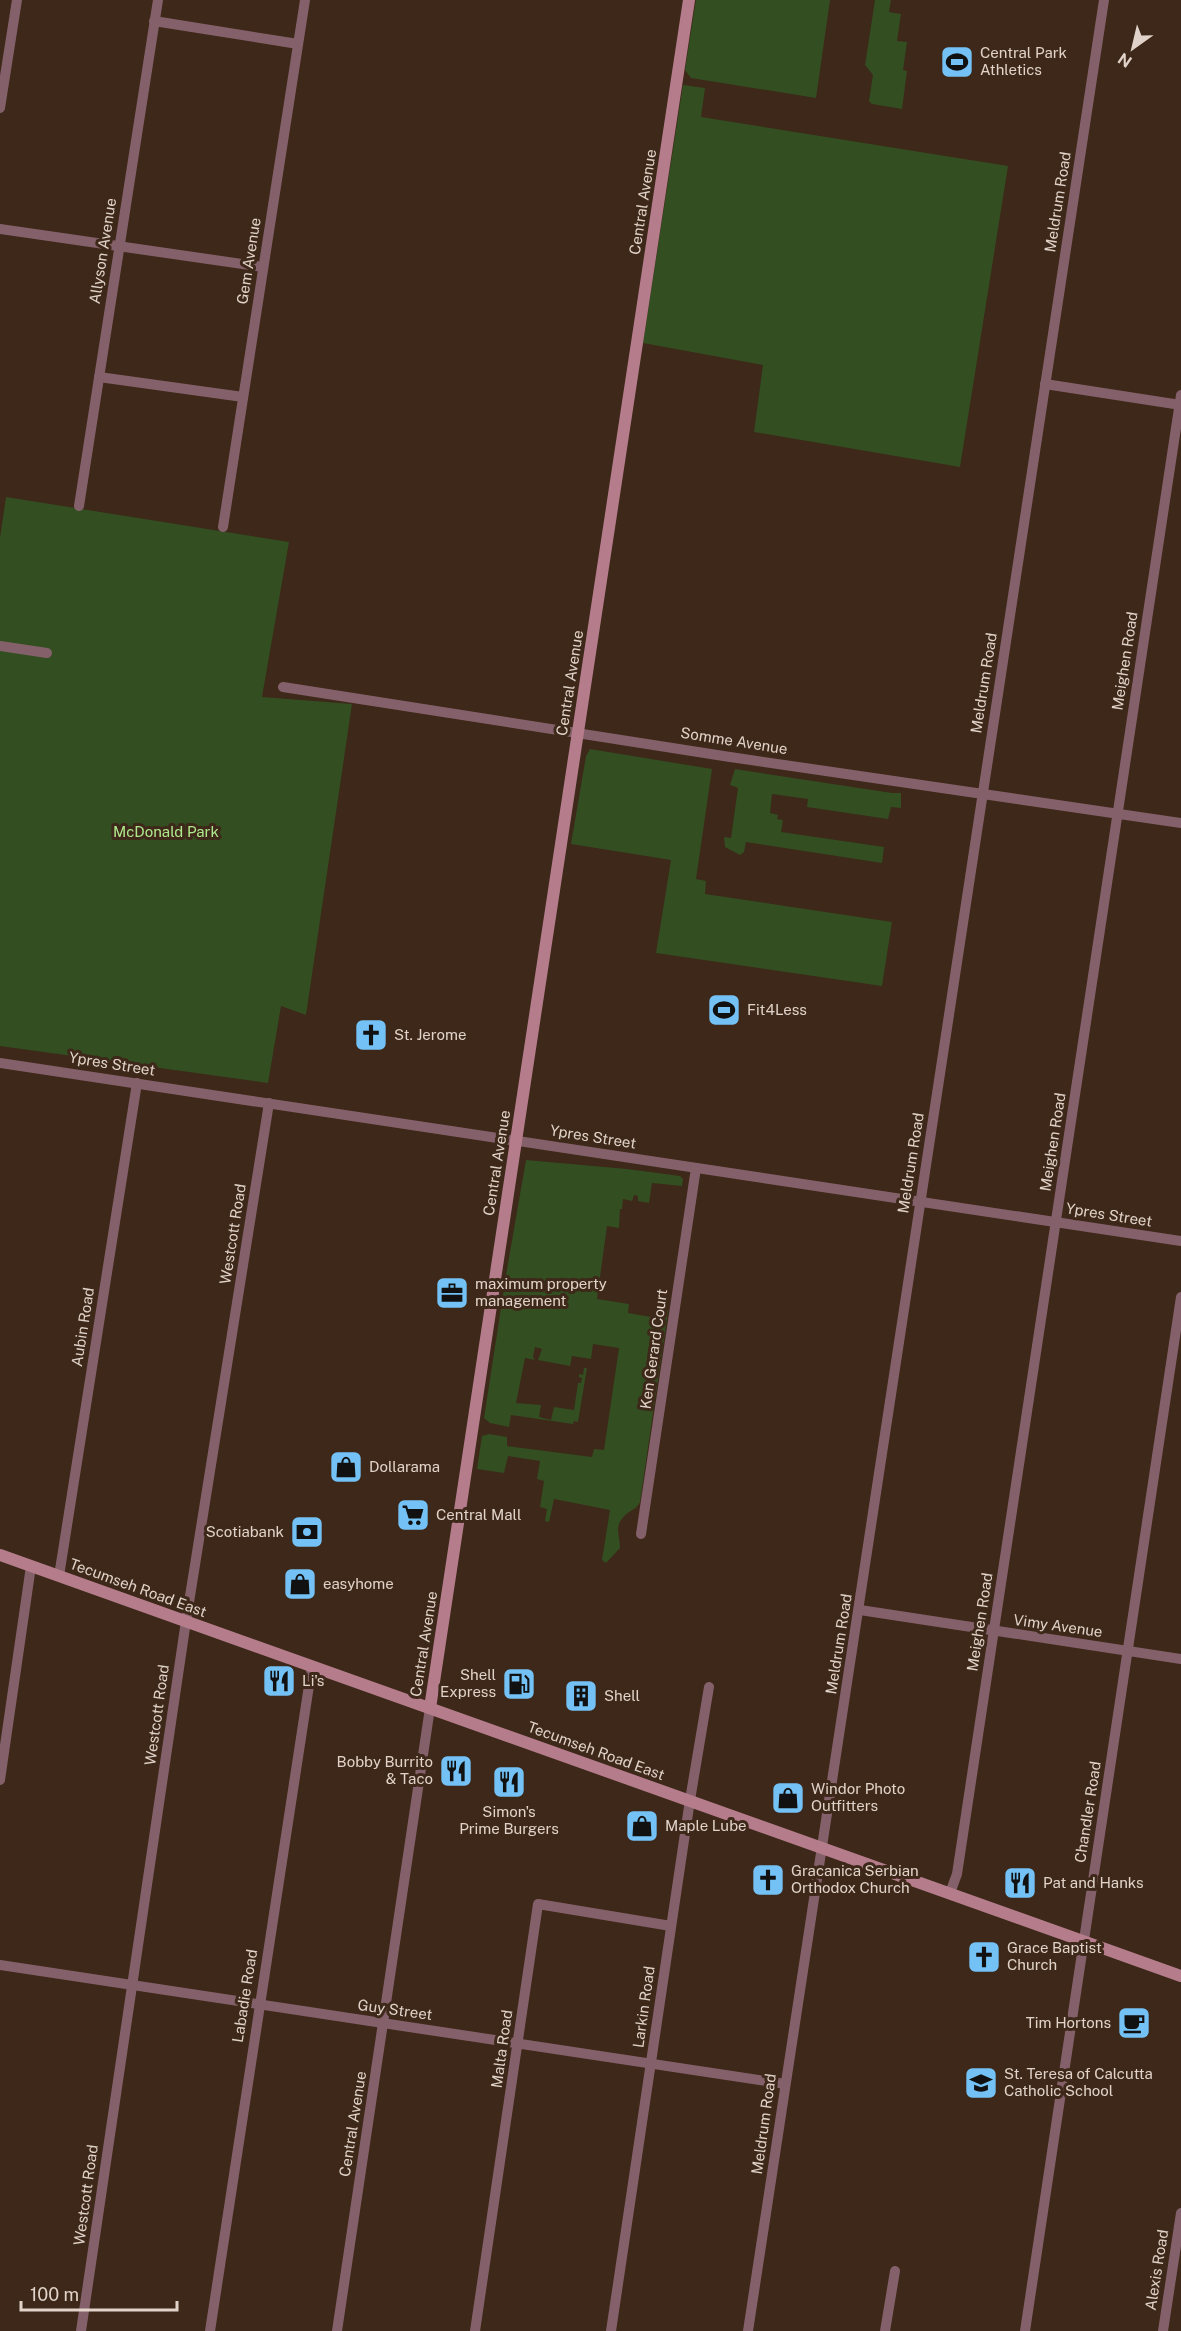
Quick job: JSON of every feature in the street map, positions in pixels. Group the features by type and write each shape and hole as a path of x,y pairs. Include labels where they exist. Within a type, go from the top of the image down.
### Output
{"street":[{"path":"0,108 17,0"},
{"name":"Allyson Avenue","path":"79,506 158,0"},
{"name":"Gem Avenue","path":"223,527 305,0"},
{"name":"Central Avenue","path":"337,2331 689,0"},
{"name":"Meldrum Road","path":"748,2331 860,1610 920,1202 1104,0"},
{"path":"154,21 298,44"},
{"path":"0,229 263,267"},
{"path":"99,377 243,397"},
{"path":"1045,384 1180,402"},
{"name":"Meighen Road","path":"950,1893 957,1874 1180,402"},
{"path":"0,646 46,653"},
{"name":"Somme Avenue","path":"283,687 1181,823"},
{"name":"Ypres Street","path":"0,1063 1181,1241"},
{"name":"Aubin Road","path":"59,1576 137,1083"},
{"name":"Westcott Road","path":"81,2331 186,1621 269,1104"},
{"name":"Ken Gerard Court","path":"641,1534 696,1168"},
{"name":"Chandler Road","path":"1025,2331 1181,1297"},
{"name":"Tecumseh Road East","path":"0,1555 1181,1976"},
{"path":"0,1780 31,1566"},
{"name":"Vimy Avenue","path":"860,1610 1181,1659"},
{"name":"Labadie Road","path":"210,2331 312,1666"},
{"name":"Larkin Road","path":"611,2331 709,1687"},
{"name":"Malta Road","path":"475,2331 538,1904 671,1926"},
{"name":"Guy Street","path":"0,1965 785,2084"},
{"name":"Alexis Road","path":"1163,2331 1181,2213"},
{"path":"885,2331 895,2271"}],"green space":[{"path":"696,0 830,0 816,98 691,78 685,70"},
{"path":"875,0 891,0 889,12 901,14 897,41 907,42 903,70 907,71 902,109 872,104 869,101 873,75 865,65"},
{"path":"683,85 705,88 701,117 1008,166 960,467 754,432 763,365 643,343"},
{"name":"McDonald Park","path":"6,497 289,542 262,697 352,704 306,1015 281,1006 268,1083 0,1046 0,538"},
{"path":"590,749 712,769 696,879 706,881 705,894 892,922 882,986 656,953 671,860 571,844 586,756"},
{"path":"735,769 901,793 901,808 891,807 888,819 807,807 808,799 772,794 770,813 778,815 777,819 783,820 781,832 884,847 882,863 746,842 744,852 740,855 725,847 724,837 731,838 738,788 730,785"},
{"path":"526,1160 627,1169 680,1176 683,1179 682,1186 652,1183 649,1203 638,1201 638,1196 634,1195 632,1201 623,1199 619,1228 607,1226 597,1299 629,1304 628,1313 657,1318 660,1308 668,1311 640,1502 620,1521 618,1529 620,1548 606,1563 602,1560 610,1510 554,1499 549,1522 545,1521 547,1509 540,1507 544,1481 537,1479 540,1461 508,1456 504,1473 477,1469 482,1436 489,1434 507,1437 507,1446 592,1457 594,1449 604,1450 619,1348 593,1344 591,1359 572,1356 570,1366 538,1360 542,1349 535,1347 533,1357 535,1360 525,1358 516,1403 541,1405 539,1417 551,1420 554,1407 574,1410 578,1383 581,1383 582,1378 579,1374 583,1375 584,1368 587,1368 578,1422 574,1421 573,1424 511,1415 509,1427 490,1423 484,1418"}],"place":[{"name":"Central Park Athletics","path":"957,62"},
{"name":"Fit4Less","path":"724,1010"},
{"name":"St. Jerome","path":"371,1035"},
{"name":"maximum property management","path":"452,1293"},
{"name":"Dollarama","path":"346,1467"},
{"name":"Central Mall","path":"413,1515"},
{"name":"Scotiabank","path":"307,1532"},
{"name":"easyhome","path":"300,1584"},
{"name":"Li's","path":"279,1681"},
{"name":"Shell Express","path":"519,1684"},
{"name":"Shell","path":"581,1696"},
{"name":"Bobby Burrito & Taco","path":"456,1771"},
{"name":"Simon's Prime Burgers","path":"509,1782"},
{"name":"Windor Photo Outfitters","path":"788,1798"},
{"name":"Maple Lube","path":"642,1826"},
{"name":"Gracanica Serbian Orthodox Church","path":"768,1880"},
{"name":"Pat and Hanks","path":"1020,1883"},
{"name":"Grace Baptist Church","path":"984,1957"},
{"name":"Tim Hortons","path":"1134,2023"},
{"name":"St. Teresa of Calcutta Catholic School","path":"981,2083"}]}
